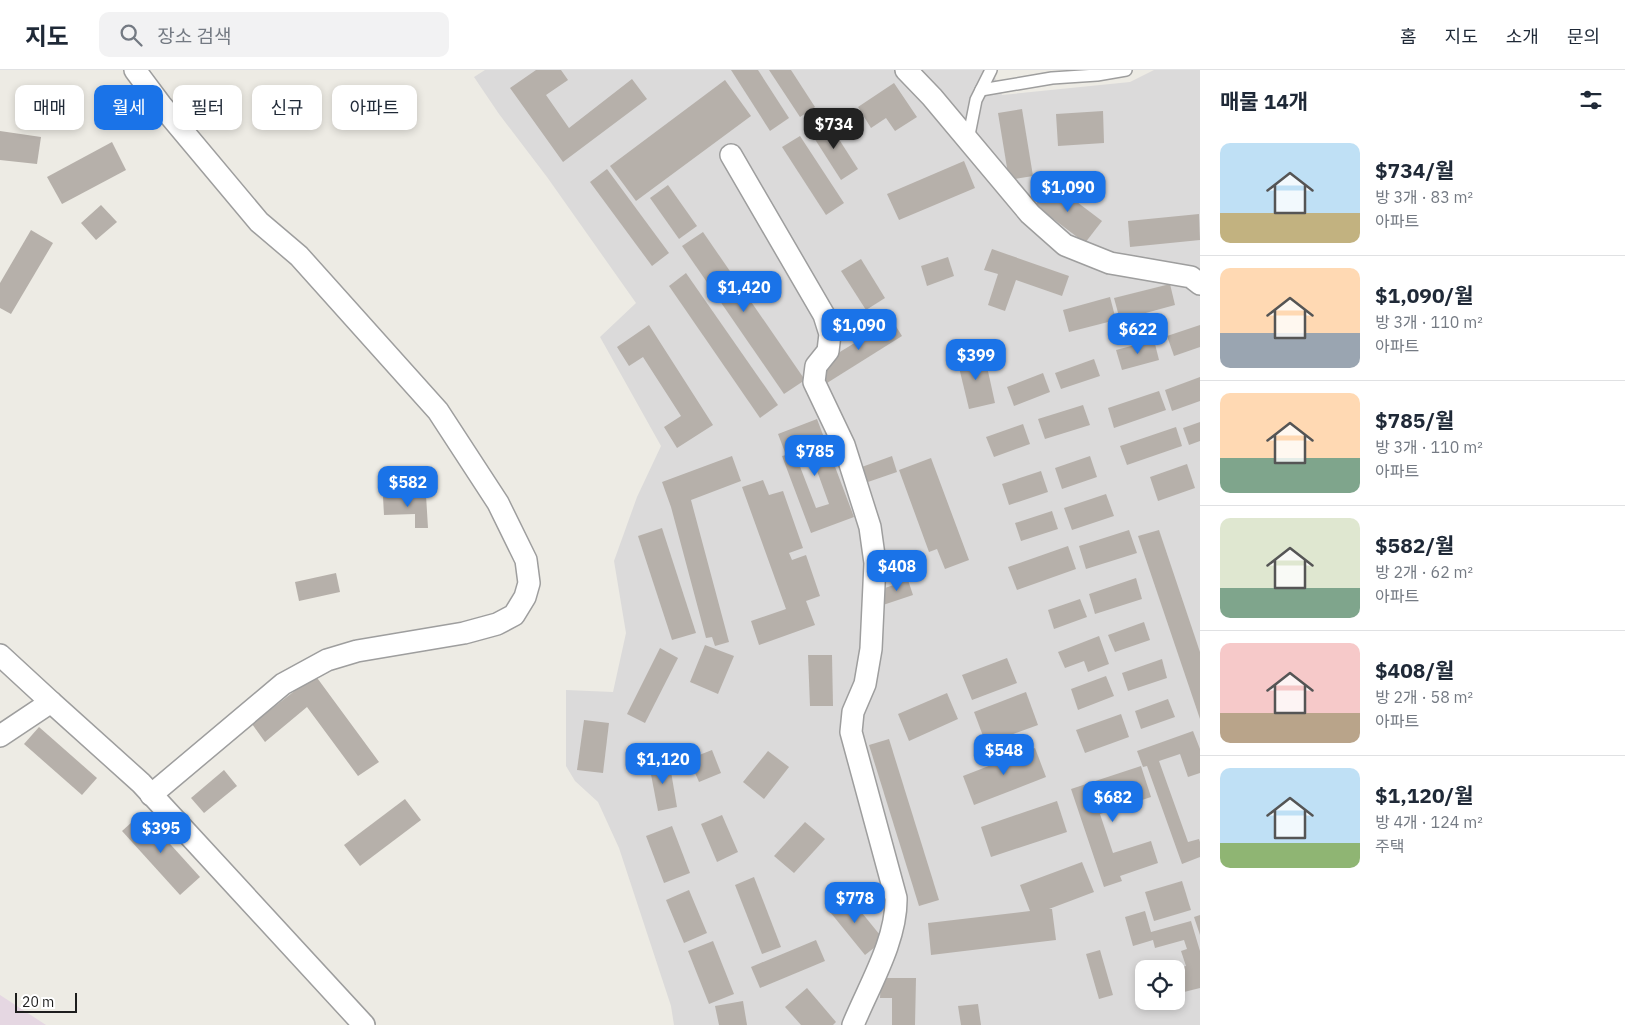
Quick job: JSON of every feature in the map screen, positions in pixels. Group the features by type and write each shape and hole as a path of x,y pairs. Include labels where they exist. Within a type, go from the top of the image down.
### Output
{"street":[{"path":"135,70 161,105 259,222 305,262 438,412 498,503 526,560 529,583 525,597 514,614 497,624 464,634 357,651 328,660 283,684 151,795"},
{"path":"906,70 1030,214 1065,245 1110,263 1192,277 1200,284"},
{"path":"731,155 824,315 830,334 828,351 816,366 814,382 844,444 870,527 874,554 871,649 865,684 853,712 851,732 896,898 896,913 892,932 853,1025"},
{"path":"0,655 151,795 364,1025"},
{"path":"0,736 51,702"}],"lane":[{"path":"968,140 976,100 991,70"},
{"path":"981,90 1052,78 1097,75 1126,70"}],"shaded area":[{"path":"485,70 992,70 1002,95 1130,82 1154,70 1200,70 1200,1025 674,1025 671,1006 619,848 598,802 575,781 566,766 566,690 613,692 626,633 614,561 637,497 661,446 600,337 636,303 547,177 499,114 474,77"},
{"path":"0,995 46,1025 0,1025"}],"building":[{"path":"536,70 561,70 568,80 546,95 569,128 632,79 647,99 563,162 510,88"},
{"path":"731,70 758,70 789,118 770,131"},
{"path":"769,70 791,70 815,107 800,117"},
{"path":"725,80 751,116 636,201 610,166"},
{"path":"894,83 917,117 895,131 886,118 871,128 858,107"},
{"path":"1022,109 1033,176 1009,180 998,113"},
{"path":"1103,111 1104,143 1058,146 1056,114"},
{"path":"826,119 858,169 841,180 809,130"},
{"path":"0,131 41,137 37,164 0,160"},
{"path":"800,136 844,203 826,215 782,147"},
{"path":"112,142 126,170 62,204 47,177"},
{"path":"964,161 975,188 899,220 887,194"},
{"path":"607,169 669,253 652,266 590,182"},
{"path":"1052,183 1102,221 1085,243 1035,205"},
{"path":"668,185 697,226 679,239 650,198"},
{"path":"101,205 117,222 96,240 81,223"},
{"path":"1199,214 1200,240 1130,247 1128,221"},
{"path":"31,230 53,243 11,314 0,308 0,283"},
{"path":"703,232 805,380 784,394 682,246"},
{"path":"992,249 1069,276 1062,296 1016,280 1005,311 988,305 998,274 984,270"},
{"path":"948,257 954,276 927,286 921,266"},
{"path":"861,259 885,298 866,310 841,271"},
{"path":"686,273 778,405 760,418 669,286"},
{"path":"1170,284 1175,305 1120,320 1114,298"},
{"path":"1110,297 1116,320 1069,332 1063,310"},
{"path":"892,320 902,336 827,383 817,366"},
{"path":"649,325 713,425 677,448 664,427 681,416 643,357 629,366 617,347"},
{"path":"1200,325 1200,347 1174,356 1167,336"},
{"path":"1154,340 1159,360 1122,370 1116,350"},
{"path":"984,353 995,403 969,409 957,359"},
{"path":"1094,359 1100,376 1061,389 1055,373"},
{"path":"1043,373 1050,392 1014,406 1007,387"},
{"path":"1200,377 1200,401 1172,411 1165,390"},
{"path":"1159,391 1166,410 1114,428 1108,408"},
{"path":"1083,405 1090,425 1045,439 1038,419"},
{"path":"817,419 854,517 811,533 782,456 786,455 778,434","holes":["808,446 829,504 816,508 794,451"]},
{"path":"1200,422 1200,441 1189,445 1183,428"},
{"path":"1023,424 1030,444 994,457 986,437"},
{"path":"1176,427 1182,446 1127,465 1120,446"},
{"path":"732,456 741,481 691,500 729,642 715,646 712,637 706,638 671,507 662,482"},
{"path":"892,456 897,472 865,483 859,468"},
{"path":"1090,456 1097,477 1062,489 1055,468"},
{"path":"931,458 969,560 945,569 937,549 929,552 899,470"},
{"path":"1187,464 1195,488 1158,501 1150,477"},
{"path":"1041,471 1048,492 1009,505 1002,484"},
{"path":"763,480 769,495 783,491 803,548 789,553 792,560 806,555 820,596 806,601 815,625 759,645 751,621 786,609 742,487"},
{"path":"1106,494 1114,516 1072,530 1064,508"},
{"path":"426,495 428,528 415,528 415,514 384,515 383,497"},
{"path":"1052,511 1058,529 1021,541 1015,523"},
{"path":"662,528 696,633 672,640 638,536"},
{"path":"1129,530 1137,553 1086,569 1079,546"},
{"path":"1159,530 1200,652 1200,719 1138,536"},
{"path":"1068,546 1076,569 1017,590 1008,567"},
{"path":"336,573 340,592 299,601 295,582"},
{"path":"1136,578 1142,599 1095,614 1089,594"},
{"path":"908,580 913,595 883,605 885,588"},
{"path":"1080,599 1087,617 1054,629 1048,610"},
{"path":"1144,622 1150,640 1115,652 1108,635"},
{"path":"1099,636 1109,664 1088,672 1084,661 1065,668 1058,652"},
{"path":"705,645 734,656 718,694 690,682"},
{"path":"660,648 678,658 645,723 627,714"},
{"path":"808,655 832,655 833,706 810,706"},
{"path":"1007,658 1017,683 972,700 962,675"},
{"path":"1162,659 1167,678 1128,691 1122,673"},
{"path":"315,675 379,762 358,776 307,707 265,742 252,724"},
{"path":"1106,676 1114,696 1078,710 1071,689"},
{"path":"1026,692 1038,725 986,744 974,712"},
{"path":"947,693 958,719 909,741 898,714"},
{"path":"1168,699 1175,717 1141,729 1135,711"},
{"path":"1121,714 1129,737 1085,753 1076,730"},
{"path":"584,720 609,723 603,773 577,770"},
{"path":"39,727 97,778 82,795 24,744"},
{"path":"1193,731 1200,749 1200,773 1188,777 1180,754 1159,761 1188,842 1199,839 1200,842 1200,857 1182,864 1147,766 1143,767 1137,751"},
{"path":"889,739 939,900 919,906 869,745"},
{"path":"1035,748 1046,777 974,805 963,776"},
{"path":"712,750 721,773 699,782 689,759"},
{"path":"768,751 789,767 764,799 743,782"},
{"path":"669,760 677,807 658,811 649,764"},
{"path":"1141,766 1151,797 1100,814 1113,853 1151,841 1158,863 1120,876 1122,881 1104,887 1071,789"},
{"path":"224,770 237,786 204,813 191,798"},
{"path":"405,799 421,820 360,866 344,845"},
{"path":"1057,801 1067,832 991,857 981,827"},
{"path":"142,813 200,877 180,895 122,831"},
{"path":"722,815 738,852 717,862 701,824"},
{"path":"805,822 825,839 794,873 774,856"},
{"path":"672,826 690,873 664,883 646,836"},
{"path":"1082,862 1094,892 1049,909 1052,909 1056,940 931,955 928,923 1030,911 1020,885"},
{"path":"754,877 781,947 762,954 735,885"},
{"path":"1182,881 1191,910 1154,921 1145,892"},
{"path":"689,890 707,933 684,943 666,900"},
{"path":"845,892 884,940 865,955 826,907"},
{"path":"1145,911 1151,932 1191,921 1200,951 1200,988 1185,992 1186,966 1181,951 1187,949 1184,940 1155,948 1153,940 1133,946 1125,917"},
{"path":"1200,915 1200,935 1194,917"},
{"path":"816,940 825,961 760,988 751,967"},
{"path":"713,941 734,994 709,1004 688,951"},
{"path":"1100,950 1113,995 1099,999 1086,954"},
{"path":"881,978 916,978 915,1025 892,1025 892,998 880,998"},
{"path":"807,988 836,1022 833,1025 801,1025 785,1007"},
{"path":"743,1001 747,1025 719,1025 715,1006"},
{"path":"978,1004 981,1025 961,1025 958,1006"}]}
